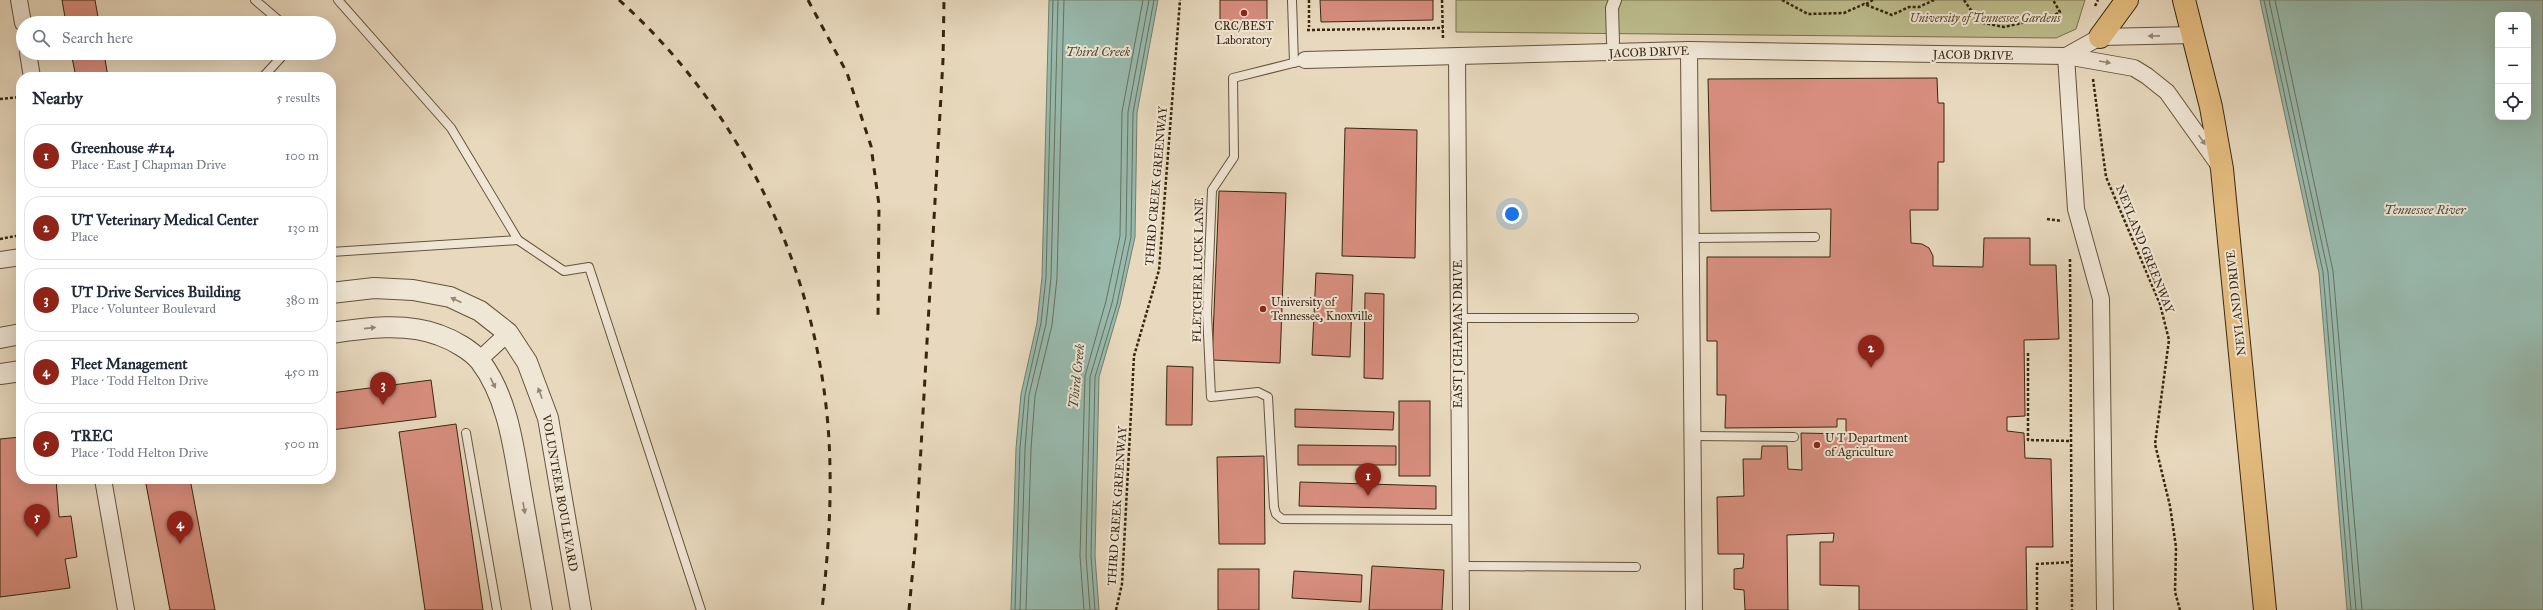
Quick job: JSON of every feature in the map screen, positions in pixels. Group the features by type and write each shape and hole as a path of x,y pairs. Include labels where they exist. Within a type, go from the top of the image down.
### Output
{"main road":[{"path":"2100,37 2127,0"},
{"name":"NEYLAND DRIVE","path":"2184,0 2212,107 2222,169 2265,610"}],"street":[{"path":"19,0 22,16"},
{"path":"1613,42 1612,8 1615,0"},
{"path":"2105,610 2101,299 2076,209 2066,56 2100,37 2193,35"},
{"path":"1689,50 1694,610"},
{"name":"JACOB DRIVE","path":"1299,61 1689,50 2066,56 2134,68 2147,76 2167,92 2222,169"},
{"name":"EAST J CHAPMAN DRIVE","path":"1450,57 1458,318 1461,610"},
{"path":"29,60 31,72"},
{"path":"0,260 16,258"},
{"name":"VOLUNTEER BOULEVARD","path":"336,292 374,288 413,290 450,297 480,311 508,333 527,362 548,418 581,610"},
{"path":"336,332 376,327 409,329 438,334 459,345 479,360 492,381 510,428 542,610"},
{"path":"479,360 508,333"},
{"path":"0,338 16,335"},
{"path":"0,374 16,372"},
{"path":"104,484 126,610"}],"lane":[{"path":"255,0 274,16"},
{"path":"338,0 451,128 518,240 564,271 589,267 701,610"},
{"path":"1292,0 1293,30 1299,61"},
{"path":"268,72 279,60"},
{"name":"JACOB DRIVE","path":"1233,78 1299,61"},
{"name":"FLETCHER LUCK LANE","path":"1233,78 1234,157 1212,190 1207,313 1211,397 1258,392 1268,397 1274,507 1276,514 1282,519 1460,520"},
{"path":"1690,238 1815,237"},
{"path":"336,252 518,240"},
{"path":"1458,318 1634,318"},
{"path":"466,433 498,610"},
{"path":"1692,436 1794,437"},
{"path":"1460,566 1636,566"}],"path":[{"name":"THIRD CREEK GREENWAY","path":"1116,610 1122,584 1134,356 1159,270 1180,0"},
{"path":"1442,0 1442,28 1450,57"},
{"path":"1782,0 1808,14 1844,13 1873,0"},
{"path":"1865,4 1892,15 1909,7 1919,7 1934,0"},
{"path":"1964,0 1979,22 2004,27 2053,16 2060,12 2053,0"},
{"path":"1293,30 1442,28"},
{"name":"NEYLAND GREENWAY","path":"2092,60 2094,94 2106,177 2160,304 2169,340 2155,444 2170,506 2176,547 2175,592 2180,610"},
{"path":"0,99 16,97"},
{"path":"2047,219 2065,221"},
{"path":"0,239 16,236"},
{"path":"2070,252 2072,610"},
{"path":"2028,353 2028,440 2071,440"},
{"path":"2037,610 2037,564 2072,562"}],"green space":[{"name":"University of Tennessee Gardens","path":"1456,0 2085,0 2076,29 2056,38 1456,32"}],"water":[{"name":"Third Creek","path":"1049,0 1158,0 1137,113 1135,237 1120,305 1099,377 1095,556 1099,610 1011,610 1016,448 1021,394 1037,323 1042,277"},
{"name":"Tennessee River","path":"2260,0 2543,0 2543,610 2347,610 2319,273"}],"building":[{"path":"62,0 95,0 98,16 65,16"},
{"name":"CRC/BEST Laboratory","path":"1220,0 1267,0 1267,27 1220,26"},
{"path":"1320,0 1433,0 1433,20 1321,22"},
{"path":"72,60 105,60 107,72 75,72"},
{"path":"1937,78 1938,103 1944,103 1944,162 1938,162 1938,210 1910,210 1911,243 1922,244 1929,248 1933,256 1933,266 1983,267 1984,238 2030,238 2030,265 2056,265 2059,339 2024,340 2025,416 2007,417 2007,431 2024,433 2025,458 2051,459 2053,547 2026,547 2027,610 1859,610 1859,586 1820,585 1820,542 1833,542 1834,533 1787,535 1788,610 1745,610 1744,590 1734,589 1734,569 1743,568 1744,554 1718,554 1717,497 1744,496 1743,459 1761,459 1762,446 1787,446 1788,469 1802,470 1801,433 1846,434 1846,419 1837,419 1837,427 1725,428 1726,395 1717,395 1717,341 1707,341 1707,257 1830,257 1831,209 1711,211 1708,79"},
{"path":"1345,128 1417,130 1415,258 1342,256"},
{"path":"1219,191 1286,193 1280,363 1212,360"},
{"path":"1316,273 1353,275 1350,357 1312,355"},
{"path":"1365,293 1384,294 1383,379 1364,378"},
{"path":"1167,366 1193,367 1192,425 1166,425"},
{"path":"431,380 436,417 336,429 336,392"},
{"path":"1399,401 1430,401 1430,476 1399,476"},
{"path":"1295,409 1394,412 1393,430 1295,427"},
{"path":"456,424 483,610 425,610 399,432"},
{"path":"16,437 16,484 56,484 59,517 71,516 77,557 65,559 70,588 0,597 0,439"},
{"path":"1298,445 1396,446 1396,465 1298,465"},
{"path":"1264,456 1265,544 1219,544 1217,457"},
{"path":"1300,482 1436,486 1436,509 1299,506"},
{"path":"146,484 191,484 215,610 170,610"},
{"path":"1372,566 1444,570 1442,610 1369,610"},
{"path":"1218,569 1259,569 1259,610 1218,610"},
{"path":"1294,571 1362,575 1361,602 1292,598"}],"railway":[{"path":"619,0 666,47 707,98 743,153 773,212 797,274 815,338 826,403 830,469 830,504 822,610"},
{"path":"808,0 847,73 871,146 879,205 878,318"},
{"path":"909,610 916,536 943,60 944,0"}],"place":[{"name":"CRC/BEST Laboratory","path":"1244,13"},
{"name":"University of Tennessee, Knoxville","path":"1263,309"},
{"name":"UT Veterinary Medical Center","path":"1871,368"},
{"name":"UT Drive Services Building","path":"383,405"},
{"name":"U T Department of Agriculture","path":"1817,445"},
{"name":"Greenhouse #14","path":"1368,496"},
{"name":"TREC","path":"37,537"},
{"name":"Fleet Management","path":"180,544"}]}
